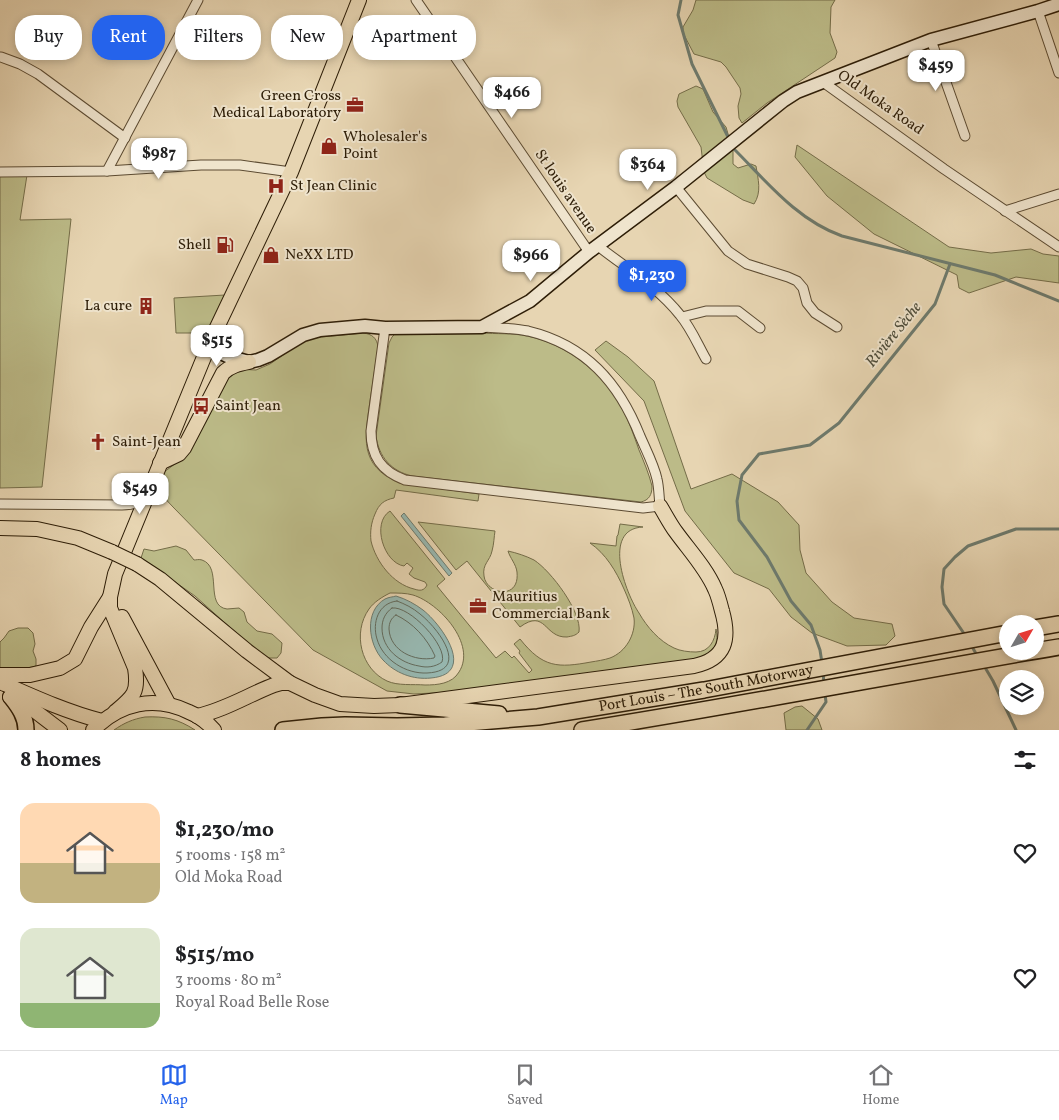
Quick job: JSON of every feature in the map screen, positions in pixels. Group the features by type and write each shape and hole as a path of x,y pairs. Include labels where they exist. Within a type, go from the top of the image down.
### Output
{"highway":[{"path":"1044,626 1059,624"},
{"name":"Port Louis – The South Motorway","path":"283,730 345,725 397,726 445,724 538,717 704,690 999,635"},
{"name":"Port Louis – The South Motorway","path":"582,730 1059,648"},
{"path":"6,695 21,710 26,730"},
{"path":"400,705 538,717"},
{"path":"600,730 621,724"}],"main road":[{"path":"0,682 79,715 98,726 132,698 137,677 136,668 110,608 111,593 119,563 211,340 291,172 359,0"},
{"path":"160,463 179,454 184,448 223,373 236,365 249,362"},
{"path":"0,528 37,529 78,538 112,552 137,564 160,580 247,651 290,683 340,704 374,706 400,705 694,666 711,660 719,654 725,640 726,631 716,589 674,530 660,506"},
{"path":"0,675 30,675 60,668 75,659 111,593"},
{"path":"111,593 168,704"},
{"path":"197,716 208,714 274,685 290,683"},
{"path":"6,695 35,712 60,730"},
{"path":"115,712 130,706 147,703 168,704 180,707 197,716 214,730"}],"street":[{"path":"107,171 198,0"},
{"name":"St louis avenue","path":"416,0 594,249 650,284 670,303 682,317 706,359"},
{"path":"823,82 931,40 1059,4"},
{"path":"1038,11 1058,69"},
{"path":"931,40 965,136"},
{"path":"1,57 20,64 38,74 125,138"},
{"name":"Old Moka Road","path":"482,327 530,301 783,101 797,92 823,82 1059,247"},
{"path":"0,172 107,171 201,165 240,165 291,172"},
{"path":"676,187 728,251 747,264 796,281 803,288 808,303 815,313 837,327"},
{"path":"1005,211 1059,194"},
{"path":"682,317 706,311 738,312 760,328"},
{"path":"211,340 219,352 249,362 268,356 303,335 320,330 365,326 385,328 482,327 527,331 546,337 585,357 601,371 627,405 657,479 660,506 643,508 597,503 405,480 396,476 378,460 373,451 371,441 385,328"},
{"path":"0,504 122,505 142,501 147,497"}],"shaded area":[{"path":"696,0 835,0 831,7 830,33 837,52 835,58 767,103 742,123 739,118 738,106 741,94 740,88 721,62 694,54 683,33 683,27 693,10"},
{"path":"696,86 703,89 713,112 726,127 733,151 733,164 738,168 751,164 756,166 759,190 754,204 743,200 707,178 704,172 701,147 678,107 677,101 679,94"},
{"path":"797,145 949,247 991,253 1031,249 1043,254 1059,256 1059,283 1016,277 969,293 959,288 957,275 874,234 827,196 795,157"},
{"path":"0,175 27,175 20,220 71,219 42,487 0,488"},
{"path":"225,295 212,333 176,333 174,298"},
{"path":"363,333 371,335 375,339 378,347 366,438 370,459 376,468 399,483 479,494 478,501 396,490 394,498 382,503 374,517 371,541 381,564 392,577 416,590 422,590 426,587 425,582 409,574 413,568 407,563 404,566 391,558 382,542 381,524 384,517 390,511 445,579 437,586 496,658 505,651 512,658 514,656 529,673 532,670 514,644 520,639 536,656 552,664 560,665 608,659 625,647 632,636 634,624 631,607 614,569 601,552 590,543 616,546 620,524 643,527 630,530 623,539 620,550 620,564 628,592 646,623 658,638 679,650 690,652 701,652 708,648 713,642 716,629 717,640 713,649 706,655 695,659 451,692 414,694 387,691 313,650 157,490 164,472 179,461 224,378 236,369 256,370 270,364 310,338","holes":["390,593 410,594 423,599 444,615 459,637 463,649 463,661 456,676 444,683 434,685 396,684 387,681 371,668 362,650 361,629 369,609"]},
{"path":"395,334 516,334 542,340 570,353 594,372 614,395 629,423 652,486 651,494 648,498 641,502 412,476 392,467 383,457 376,436 389,343 392,337"},
{"path":"606,341 628,357 654,381 691,489 732,474 778,502 799,525 800,550 806,573 832,602 854,618 892,624 895,636 886,645 847,646 812,633 791,617 769,589 734,573 685,511 644,401 595,350"},
{"path":"418,522 495,531 491,554 484,568 484,576 490,587 502,592 508,591 517,581 517,572 508,551 534,560 549,573 571,603 579,624 579,632 567,637 559,636 540,622 535,621 520,627 467,561 456,570"},
{"path":"176,546 186,550 194,560 202,560 208,564 212,570 216,601 220,606 227,609 239,608 244,612 247,622 257,631 272,634 282,643 281,653 277,658 262,656 195,596 141,558 144,549 154,551"},
{"path":"18,628 28,628 33,633 35,644 33,651 36,666 18,669 0,668 0,642 9,631"},
{"path":"802,706 818,719 822,730 786,730 784,713 795,707"},
{"path":"145,717 171,719 195,730 114,730 121,725"}],"water":[{"path":"404,513 452,573 449,576 401,516"},
{"path":"396,596 423,610 439,626 446,637 454,659 452,668 445,675 431,678 411,677 393,669 378,653 370,628 371,619 378,604 385,599"}],"waterway":[{"name":"Rivière Sèche","path":"681,0 678,15 692,64 729,139"},
{"name":"Rivière Sèche","path":"732,145 784,199 826,229 842,236 995,275 1059,301"},
{"name":"Rivière Sèche","path":"822,663 820,650 811,625 791,601 767,557 739,520 737,501 742,475 759,454 810,445 839,423 935,304 950,264"},
{"path":"965,635 944,604 942,587 944,569 968,546 1016,529 1059,529"},
{"path":"971,645 978,657"},
{"path":"983,664 1016,730"},
{"name":"Rivière Sèche","path":"823,671 824,685"},
{"name":"Rivière Sèche","path":"807,730 826,702 825,694"}],"place":[{"name":"Green Cross Medical Laboratory","path":"355,105"},
{"name":"Wholesaler's Point","path":"329,146"},
{"name":"St Jean Clinic","path":"276,186"},
{"name":"Shell","path":"225,245"},
{"name":"NeXX LTD","path":"271,255"},
{"name":"La cure","path":"146,306"},
{"name":"Saint Jean","path":"201,406"},
{"name":"Saint-Jean","path":"98,442"},
{"name":"Mauritius Commercial Bank","path":"478,606"}]}
